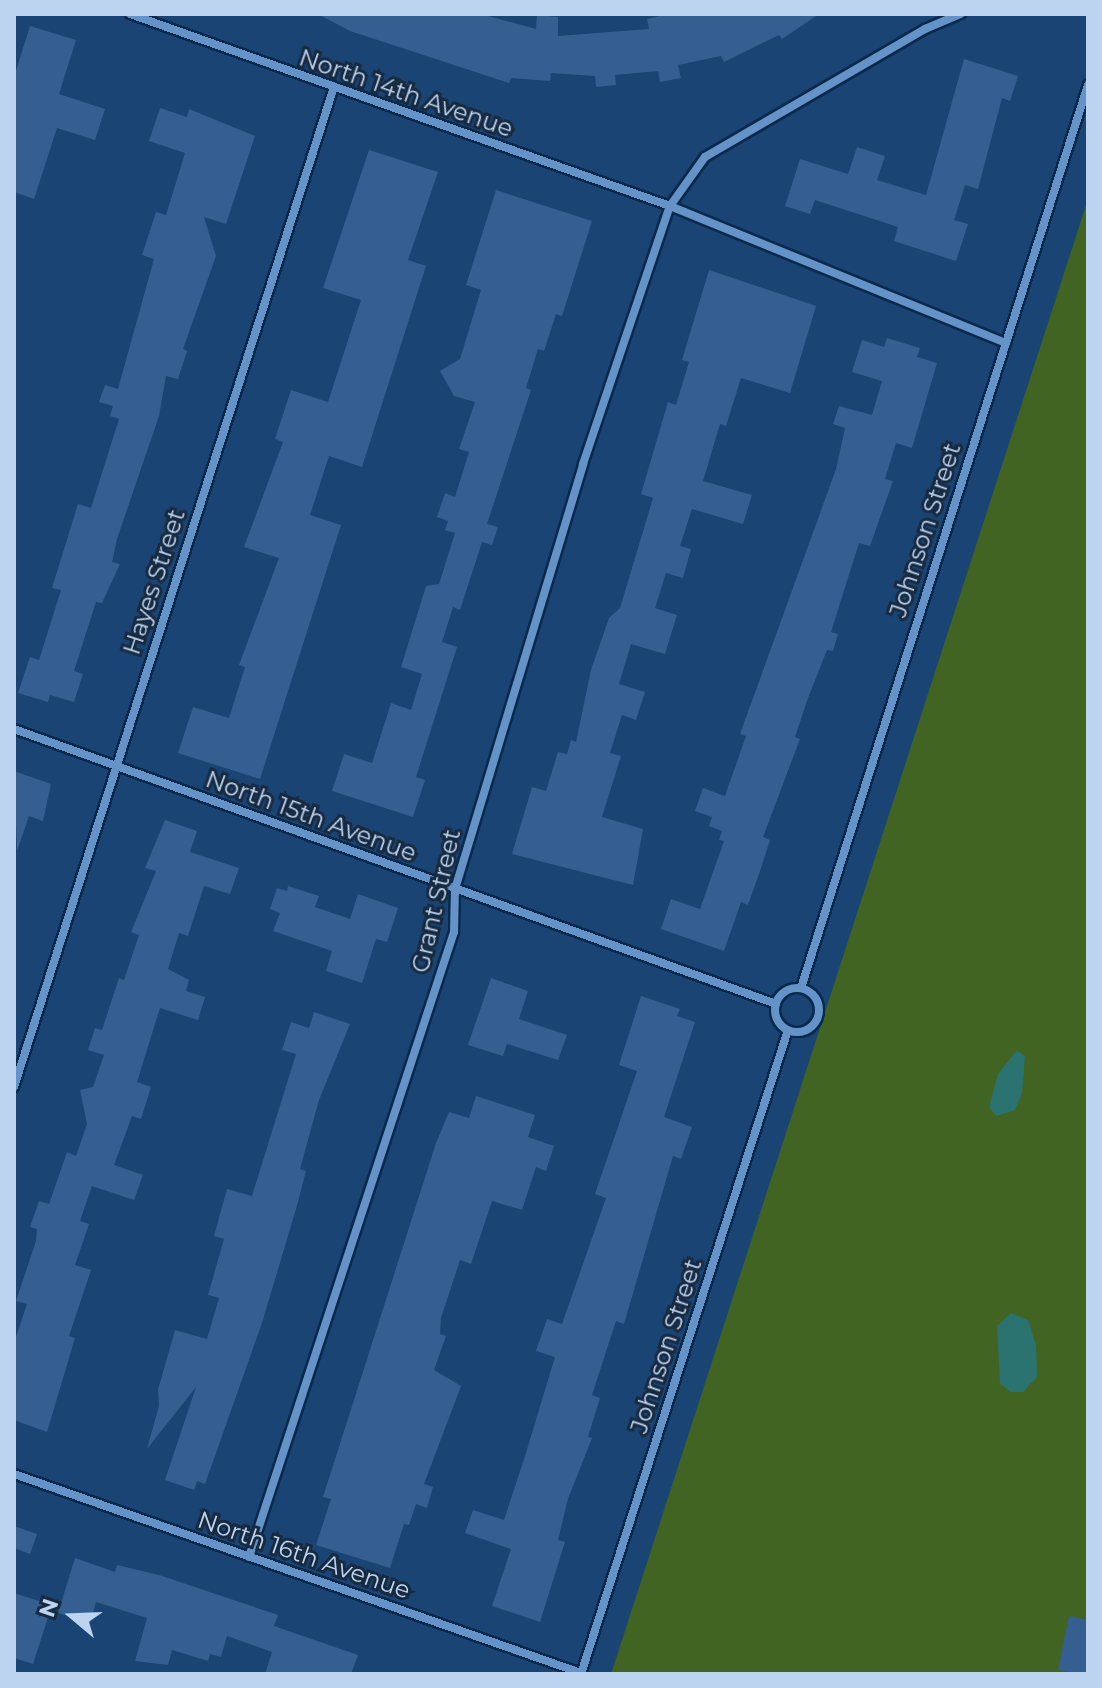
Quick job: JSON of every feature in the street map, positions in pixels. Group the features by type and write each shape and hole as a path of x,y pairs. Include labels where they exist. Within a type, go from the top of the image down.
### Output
{"street":[{"name":"North 14th Avenue","path":"130,14 333,90 670,206 1006,343"},
{"path":"670,206 705,157 925,29 961,14"},
{"name":"Johnson Street","path":"801,988 1088,85"},
{"name":"Hayes Street","path":"14,1087 333,90"},
{"name":"Grant Street","path":"249,1557 454,932 455,889 583,464 670,206"},
{"name":"North 15th Avenue","path":"14,729 776,1004"},
{"path":"801,988 814,995 819,1015 805,1031 788,1030 778,1022 776,1004 787,990 801,988"},
{"name":"Johnson Street","path":"581,1674 788,1030"},
{"name":"North 16th Avenue","path":"14,1474 581,1674"}],"green space":[{"path":"1088,199 1088,1674 611,1674"}],"shaded area":[{"path":"1017,1050 1025,1056 1022,1093 1015,1110 996,1116 989,1107 998,1074"},
{"path":"1011,1313 1028,1320 1036,1345 1037,1377 1023,1392 1010,1392 1000,1383 997,1326"}],"building":[{"path":"318,14 481,14 536,29 537,15 558,17 558,36 649,29 647,19 669,14 819,14 782,39 779,35 724,62 721,56 678,65 681,78 660,82 658,71 615,75 616,85 596,87 595,76 551,73 550,81 511,78 509,83 350,31"},
{"path":"30,26 76,40 59,94 105,109 95,140 57,128 34,199 14,192 14,77"},
{"path":"964,59 1018,76 1010,101 1002,98 978,189 965,185 954,220 968,224 956,261 894,241 898,227 815,200 810,214 785,206 800,159 848,174 857,147 885,156 877,180 926,195"},
{"path":"160,108 187,117 189,109 255,136 226,224 204,217 216,256 183,349 187,351 178,379 166,376 159,416 117,539 112,562 120,564 102,603 96,602 74,671 83,674 74,702 50,695 48,702 18,693 30,657 39,660 61,590 52,588 78,504 91,508 119,419 110,416 113,406 99,402 105,385 118,389 154,259 142,255 156,212 166,215 185,153 149,141"},
{"path":"369,150 438,172 408,260 426,266 362,467 329,456 310,515 341,525 260,779 178,753 193,707 229,718 245,667 239,665 279,558 244,547 283,442 275,439 291,390 328,402 361,300 323,288"},
{"path":"496,190 592,221 562,316 556,314 544,351 538,349 526,388 531,390 487,524 498,527 492,545 482,542 460,610 453,607 442,642 457,647 416,777 425,780 413,817 332,791 344,754 372,763 391,703 411,710 422,674 401,667 426,586 439,584 455,533 445,530 448,521 437,517 445,493 455,497 469,452 459,449 475,402 454,396 440,371 460,359 481,290 466,285"},
{"path":"709,270 816,306 790,393 741,378 726,426 720,424 703,481 752,495 743,524 692,509 680,546 691,549 683,578 666,573 655,608 677,615 665,654 631,644 619,684 645,692 636,720 622,715 610,753 621,756 602,817 643,829 633,885 512,854 532,787 546,791 558,752 567,754 571,740 576,742 591,670 609,618 620,608 653,498 641,494 668,402 676,405 689,362 682,360"},
{"path":"887,338 920,348 917,357 937,363 912,448 896,443 885,479 893,481 870,546 859,543 831,632 838,634 833,651 827,650 808,698 795,737 800,739 763,837 770,840 761,868 748,905 741,902 724,951 661,929 671,899 700,909 724,841 719,840 722,831 709,826 712,817 695,811 703,788 725,796 746,736 740,734 836,469 845,428 833,424 839,406 872,415 882,381 852,372 862,340 884,347"},
{"path":"14,771 51,784 43,821 29,816 17,851"},
{"path":"165,820 197,831 190,852 239,868 230,894 204,886 188,936 179,933 168,969 189,980 186,991 205,997 198,1020 160,1008 137,1082 151,1087 141,1119 132,1116 114,1165 143,1175 134,1200 92,1186 80,1221 89,1224 75,1265 91,1270 69,1336 75,1338 47,1432 14,1420 14,1343 27,1304 16,1301 36,1241 37,1229 30,1227 39,1201 49,1204 67,1152 76,1156 87,1124 80,1090 93,1087 104,1055 88,1050 95,1028 102,1030 119,978 124,980 139,935 131,932 156,871 145,868"},
{"path":"288,886 319,896 315,907 350,919 358,894 398,908 387,942 376,939 362,983 326,971 332,951 273,931 280,913 270,909 277,888 287,891"},
{"path":"491,978 528,991 519,1019 567,1035 558,1060 507,1044 503,1056 468,1045"},
{"path":"641,996 680,1009 677,1016 695,1022 664,1117 692,1127 681,1159 673,1156 624,1324 616,1321 592,1395 600,1398 588,1437 592,1438 568,1499 558,1540 565,1542 540,1622 492,1606 511,1549 465,1533 473,1510 504,1520 525,1456 555,1357 536,1351 547,1319 562,1324 606,1198 595,1194 637,1071 619,1065"},
{"path":"314,1012 350,1024 319,1100 300,1169 306,1171 262,1323 205,1484 197,1481 194,1490 165,1480 196,1387 147,1449 159,1406 158,1390 175,1330 207,1339 219,1298 208,1295 224,1239 214,1236 227,1189 252,1196 296,1054 282,1050 291,1022 309,1028"},
{"path":"476,1096 535,1115 528,1137 554,1146 546,1171 536,1167 522,1210 492,1201 471,1264 460,1260 441,1318 440,1334 446,1336 434,1370 461,1386 424,1484 433,1487 427,1508 416,1504 409,1525 404,1524 390,1568 316,1545 331,1499 323,1497 436,1143 449,1112 469,1118"},
{"path":"14,1526 37,1534 30,1554 14,1548"},
{"path":"75,1558 115,1572 117,1565 159,1575 278,1615 274,1626 358,1655 351,1674 265,1674 272,1652 227,1636 221,1657 210,1654 208,1661 172,1650 168,1665 135,1661 147,1618 96,1602 90,1623 58,1613"},
{"path":"14,1593 52,1605 33,1664 14,1658"},
{"path":"1069,1616 1088,1620 1088,1674 1058,1670"}]}
